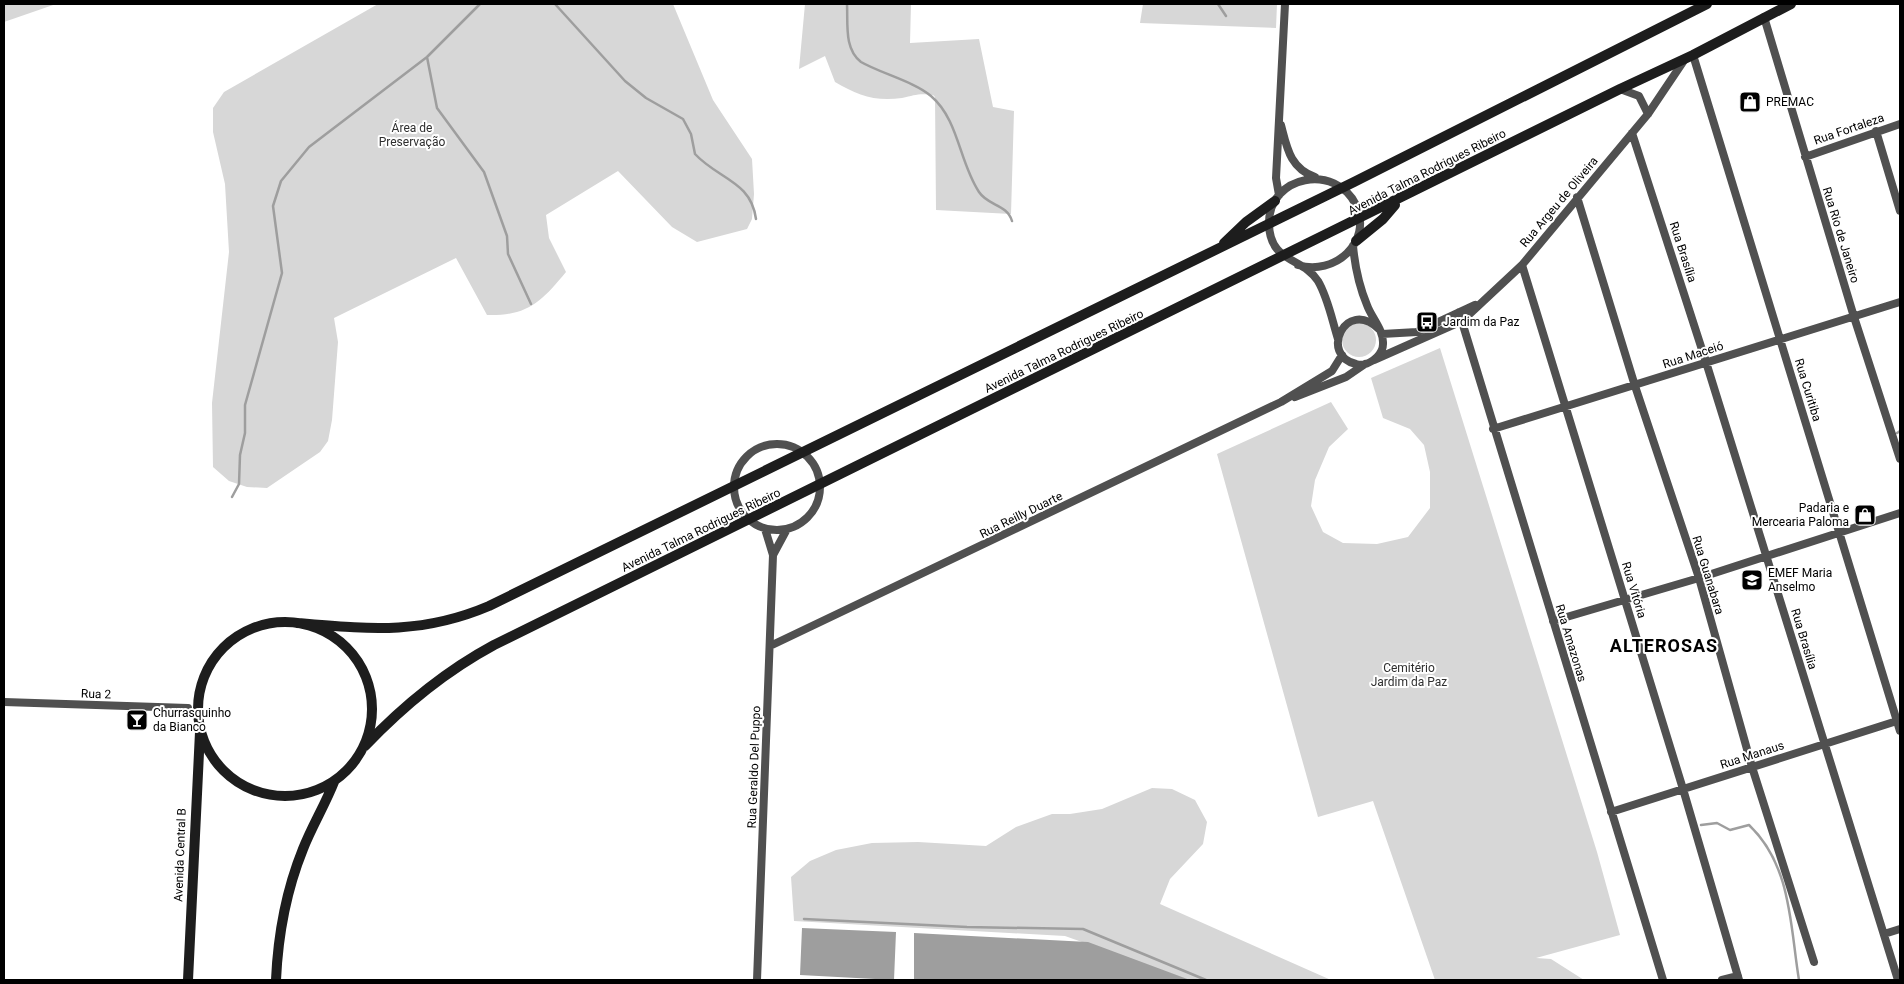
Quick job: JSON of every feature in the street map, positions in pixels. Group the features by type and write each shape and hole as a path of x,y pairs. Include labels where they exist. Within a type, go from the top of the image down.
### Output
{"main road":[{"name":"Avenida Talma Rodrigues Ribeiro","path":"297,624 382,629 408,628 450,621 490,606 1215,251 1707,4"},
{"name":"Avenida Talma Rodrigues Ribeiro","path":"365,746 425,688 475,656 1360,220 1620,89 1689,57 1791,4"},
{"path":"1215,251 1246,222 1277,198"},
{"path":"1354,244 1400,200"},
{"name":"Avenida Central B","path":"188,980 200,731 197,708 200,686 216,656 232,640 252,629 274,623 297,624 317,628 335,638 350,651 362,668 369,686 372,706 371,726 365,746 357,760 334,782 307,838 293,879 281,927 276,980"},
{"name":"Avenida Central B","path":"200,731 214,761 238,784 270,796 303,795 334,782"}],"street":[{"path":"1285,4 1276,178 1277,198 1269,224 1272,239 1284,257 1317,279 1342,356 1357,364 1366,364 1462,321 1484,301"},
{"name":"Rua Rio de Janeiro","path":"1764,17 1854,317 1900,458"},
{"name":"Rua Argeu de Oliveira","path":"1484,301 1522,265 1648,114 1689,57"},
{"name":"Rua Curitiba","path":"1689,57 1780,339 1899,720 1900,731"},
{"path":"1620,89 1639,96 1648,114"},
{"path":"1279,117 1292,161 1306,173 1342,188 1356,204 1360,220 1354,244 1359,283 1380,332 1383,344 1380,353 1374,360"},
{"name":"Rua Fortaleza","path":"1805,157 1900,124"},
{"path":"1876,132 1900,211"},
{"name":"Rua Brasília","path":"1632,133 1706,362 1898,980"},
{"path":"1277,198 1295,183 1308,179 1321,179"},
{"name":"Rua Guanabara","path":"1577,197 1635,386 1699,578 1752,767 1814,962"},
{"path":"1298,265 1310,268 1329,266 1345,256 1354,244"},
{"name":"Rua Vitória","path":"1522,265 1683,789 1738,978"},
{"path":"1338,339 1347,324 1355,320 1372,323 1380,332 1417,332 1484,301"},
{"name":"Rua Maceió","path":"1493,429 1900,302"},
{"name":"Rua Amazonas","path":"1459,312 1493,429 1663,980"},
{"name":"Rua Reilly Duarte","path":"1281,402 1332,371 1342,356"},
{"name":"Rua Reilly Duarte","path":"770,646 1281,402 1346,377 1366,364"},
{"path":"781,444 793,447 804,453 815,467 820,485 819,498 809,516 799,524 786,529 765,529 749,520 737,506 733,488 735,473 742,460 760,447 781,444"},
{"path":"1553,621 1699,578 1900,513"},
{"name":"Rua Geraldo Del Puppo","path":"757,980 772,555 765,529"},
{"name":"Rua Geraldo Del Puppo","path":"772,555 786,529"},
{"name":"Rua 2","path":"4,702 188,708"},
{"name":"Rua Manaus","path":"1611,812 1899,720"},
{"path":"1884,934 1900,929"},
{"path":"1722,980 1738,978"}],"green space":[{"path":"4,4 56,4 4,22"},
{"name":"Área de Preservação","path":"378,4 673,4 713,100 752,159 754,194 752,219 747,229 697,242 672,227 618,171 546,215 549,238 566,272 549,292 523,310 501,315 487,315 456,258 334,318 338,342 332,420 328,441 320,452 267,488 247,487 229,481 213,467 212,403 229,252 225,184 213,132 213,108 224,92"},
{"path":"805,4 911,4 910,43 979,39 993,107 1014,111 1011,214 936,210 935,97 933,95 920,94 902,98 883,99 859,94 835,82 825,56 799,69"},
{"path":"1143,4 1277,4 1276,28 1140,23"},
{"path":"1359,323 1371,328 1376,340 1371,352 1359,357 1347,352 1342,340 1347,328"},
{"name":"Cemitério Jardim da Paz","path":"1440,348 1597,852 1620,935 1536,958 1551,959 1584,980 1435,980 1373,801 1318,817 1217,454 1331,402 1348,429 1329,447 1315,480 1311,506 1323,532 1343,543 1377,544 1408,537 1430,508 1430,472 1424,445 1410,429 1383,418 1371,378"},
{"path":"1152,788 1172,789 1195,800 1207,822 1203,844 1170,879 1160,904 1331,980 1189,980 1065,936 794,921 791,877 810,861 836,850 872,843 918,842 986,846 1016,827 1052,814 1070,814 1102,809"}],"shaded area":[{"path":"802,928 896,932 894,980 800,975"},
{"path":"914,933 1088,942 1190,980 914,980"}],"waterway":[{"path":"232,497 239,484 240,455 245,433 245,405 282,273 273,206 281,181 309,147 427,57 480,4"},
{"path":"555,4 625,81 646,98 683,119 691,134 695,154 741,188 753,206 756,219"},
{"path":"847,4 849,43 856,57 861,62 916,86 931,96 948,117 967,168 979,192 987,200 1006,211 1012,221"},
{"path":"1218,4 1226,16"},
{"path":"427,57 437,108 484,172 507,236 508,254 531,304"},
{"path":"1701,825 1717,823 1730,830 1749,825 1763,841 1774,859 1787,898 1799,980"},
{"path":"804,919 967,927 1083,929 1206,980"}],"place":[{"name":"PREMAC","path":"1750,102"},
{"name":"Jardim da Paz","path":"1427,322"},
{"name":"Padaria e Mercearia Paloma","path":"1865,515"},
{"name":"EMEF Maria Anselmo","path":"1752,580"},
{"name":"Churrasquinho da Bianco","path":"137,720"}],"district":[{"name":"ALTEROSAS","path":"1664,646"}]}
